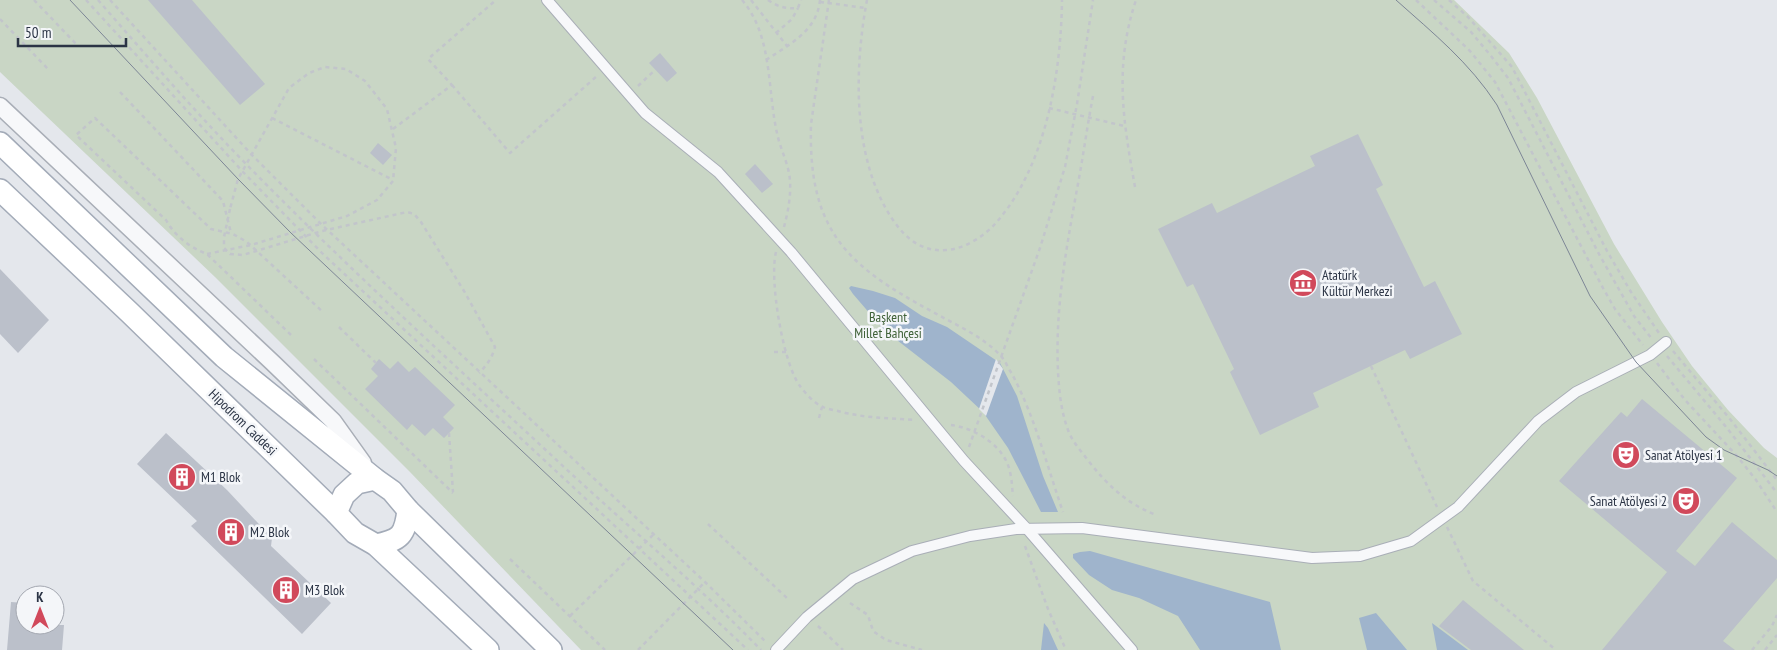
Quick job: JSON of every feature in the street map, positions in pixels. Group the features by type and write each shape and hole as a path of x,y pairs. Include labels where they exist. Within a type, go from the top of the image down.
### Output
{"main road":[{"path":"0,142 224,357 392,491 408,510 551,650"},
{"name":"Hipodrom Caddesi","path":"0,190 136,319 336,513 355,534 376,545 488,650"},
{"path":"336,513 344,496 357,483 375,479"},
{"path":"376,545 394,541 406,526 408,510"}],"street":[{"path":"547,0 645,113 718,172 797,259 964,461 1028,530 1132,650"},
{"path":"0,106 332,421 375,479"},
{"path":"776,650 807,617 853,579 912,551 970,536 1016,529 1082,528 1312,558 1360,556 1411,541 1458,507 1538,421 1576,392 1650,355 1663,344"}],"path":[{"path":"34,0 78,46"},
{"path":"86,0 242,172 323,254 748,650"},
{"path":"98,0 138,48 247,165 309,227 761,650"},
{"path":"110,0 252,154 320,223 705,582 766,643"},
{"path":"496,0 428,59 510,153 605,68"},
{"path":"742,0 751,11 759,28 777,132 789,170 789,210 782,234"},
{"path":"751,0 787,46"},
{"path":"768,0 782,8 798,8"},
{"path":"776,33 792,19 801,0"},
{"path":"868,0 859,71 863,142 877,194 899,229 921,247 934,250 960,247 975,240 988,231 1018,193 1038,149 1050,108 1062,25 1062,0"},
{"path":"964,461 1040,248 1065,167 1075,115 1092,0"},
{"path":"1134,187 1122,107 1123,58 1136,0"},
{"path":"1416,0 1470,52 1495,82 1615,310 1685,400 1737,456 1756,480 1777,512"},
{"path":"1434,0 1470,32 1508,78 1562,186 1634,316 1663,344 1730,419 1777,480"},
{"path":"1449,0 1478,28 1512,67 1607,251 1663,344 1777,493"},
{"path":"766,60 798,39 812,25 819,9 820,1 866,8"},
{"path":"829,1 811,124 812,173 818,202 831,230 847,252 868,272 898,294 986,342 1002,356 1023,396 1062,512"},
{"path":"0,19 49,70"},
{"path":"207,254 251,245 347,216 377,200 393,181 396,148 387,109 365,81 346,69 325,66 309,73 290,88 238,179 224,237 224,248 230,254 243,255 322,231 407,212 414,214 421,222 464,291 495,347 487,365 479,373"},
{"path":"629,95 656,70"},
{"path":"393,129 452,85"},
{"path":"120,92 223,201 231,233"},
{"path":"1093,96 1061,281 1057,351 1062,409 1069,432 1077,447 1099,476 1138,508 1156,515"},
{"path":"1050,108 1124,126"},
{"path":"290,335 207,254 198,251 173,233 166,220 76,135 95,118 211,229 231,233 251,245 323,312"},
{"path":"272,118 393,181"},
{"path":"777,248 774,261 774,282 778,309 786,352 799,386 822,407 852,415 915,420"},
{"path":"339,327 376,363"},
{"path":"774,352 786,352"},
{"path":"314,359 453,493 449,433"},
{"path":"819,418 822,407"},
{"path":"708,524 788,599"},
{"path":"570,616 654,534"},
{"path":"510,559 605,650"},
{"path":"638,650 705,582"},
{"path":"850,603 868,615 873,631 886,640 922,650"},
{"path":"1752,650 1772,626 1777,615"},
{"path":"818,626 843,650"},
{"path":"1765,650 1777,635"}],"green space":[{"name":"Başkent Millet Bahçesi","path":"0,0 1454,0 1509,53 1537,98 1614,244 1662,322 1692,366 1728,410 1764,448 1777,458 1777,650 581,650 410,472 215,277 0,72"}],"water":[{"path":"851,286 895,298 922,316 947,327 1000,363 1017,396 1043,476 1058,512 1041,512 1008,448 983,412 951,382 884,330 853,294 849,288"},
{"path":"1090,551 1270,602 1281,650 1200,650 1178,616 1139,598 1112,590 1089,575 1073,558 1073,554"},
{"path":"1376,613 1407,650 1367,650 1359,618"},
{"path":"1044,623 1048,628 1058,650 1041,650"},
{"path":"1432,623 1468,650 1437,650"}],"pier":[{"path":"996,359 1003,369 986,416 979,409"}],"building":[{"path":"148,0 192,0 265,84 240,105"},
{"path":"660,53 677,73 667,82 649,63"},
{"name":"Atatürk Kültür Merkezi","path":"1358,134 1383,185 1376,189 1424,287 1435,281 1462,334 1410,359 1405,350 1313,393 1319,407 1260,435 1230,372 1234,369 1193,284 1187,287 1158,229 1212,203 1217,213 1315,166 1310,156"},
{"path":"378,143 392,155 383,165 370,153"},
{"path":"755,164 773,184 762,193 745,174"},
{"path":"0,269 49,320 18,353 0,334"},
{"path":"379,359 390,369 398,361 409,372 415,367 455,405 443,417 454,428 444,438 433,428 425,436 412,424 407,430 365,389 378,376 371,369"},
{"path":"1642,399 1737,478 1676,551 1695,566 1732,522 1777,560 1777,578 1723,641 1735,650 1602,650 1667,572 1559,481 1621,412 1627,417"},
{"path":"166,433 227,490 272,538 271,546 331,603 302,634 191,526 197,521 137,464"},
{"path":"1463,600 1524,650 1471,650 1439,626"},
{"path":"11,602 15,602 15,635 63,635 62,650 7,650"}],"tram line":[{"path":"70,0 291,233 733,650"},
{"path":"1396,0 1463,62 1497,105 1590,296 1636,362 1706,437 1724,450 1777,476"}],"place":[{"name":"Atatürk Kültür Merkezi","path":"1303,283"},
{"name":"Sanat Atölyesi 1","path":"1626,455"},
{"name":"M1 Blok","path":"182,477"},
{"name":"Sanat Atölyesi 2","path":"1686,501"},
{"name":"M2 Blok","path":"231,532"},
{"name":"M3 Blok","path":"286,590"}]}
